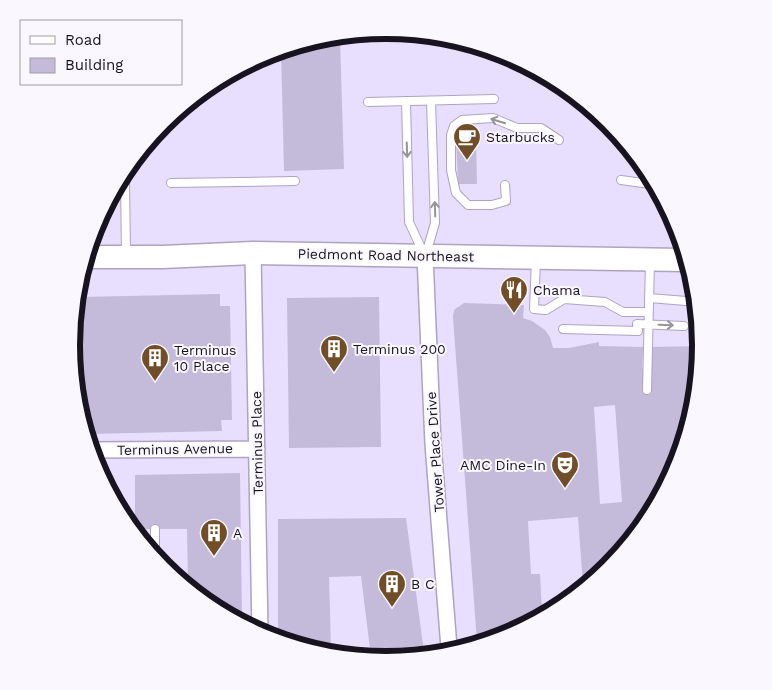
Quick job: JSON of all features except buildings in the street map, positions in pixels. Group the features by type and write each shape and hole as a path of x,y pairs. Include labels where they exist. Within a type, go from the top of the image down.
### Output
{"main road":[{"name":"Piedmont Road Northeast","path":"93,257 253,253 680,260"}],"street":[{"name":"Terminus Place","path":"253,253 260,624"},
{"name":"Tower Place Drive","path":"425,256 433,444 448,645"},
{"name":"Terminus Avenue","path":"99,450 258,449"}],"lane":[{"path":"368,102 494,99"},
{"path":"425,256 435,223 431,101"},
{"path":"406,102 409,222 425,256"},
{"path":"505,185 506,201 492,205 468,205 456,193 451,170 451,135 454,126 462,120 493,118 517,128 542,128 559,140"},
{"path":"621,180 646,183"},
{"path":"171,183 295,181"},
{"path":"125,185 126,257"},
{"path":"537,258 534,309 546,310 564,299 605,302 623,312 648,312"},
{"path":"646,390 650,259"},
{"path":"649,298 686,301"},
{"path":"563,328 638,331 637,324 684,326"},
{"path":"155,529 156,547"}],"shaded area":[{"path":"406,39 465,49 521,70 556,90 572,102 603,128 641,175 651,192 661,210 676,247 690,305 692,365 682,424 661,480 641,515 629,531 603,562 556,600 539,610 521,620 484,635 426,649 366,651 307,641 251,620 216,600 200,588 169,562 131,515 121,498 111,480 96,443 82,385 80,325 90,266 111,210 131,175 143,159 169,128 216,90 233,80 251,70 288,55 346,41"}],"place":[{"name":"Starbucks","path":"467,161"},
{"name":"Chama","path":"514,314"},
{"name":"Terminus 200","path":"334,373"},
{"name":"Terminus 10 Place","path":"155,382"},
{"name":"AMC Dine-In","path":"565,489"},
{"name":"A","path":"214,557"},
{"name":"B C","path":"392,608"}]}
